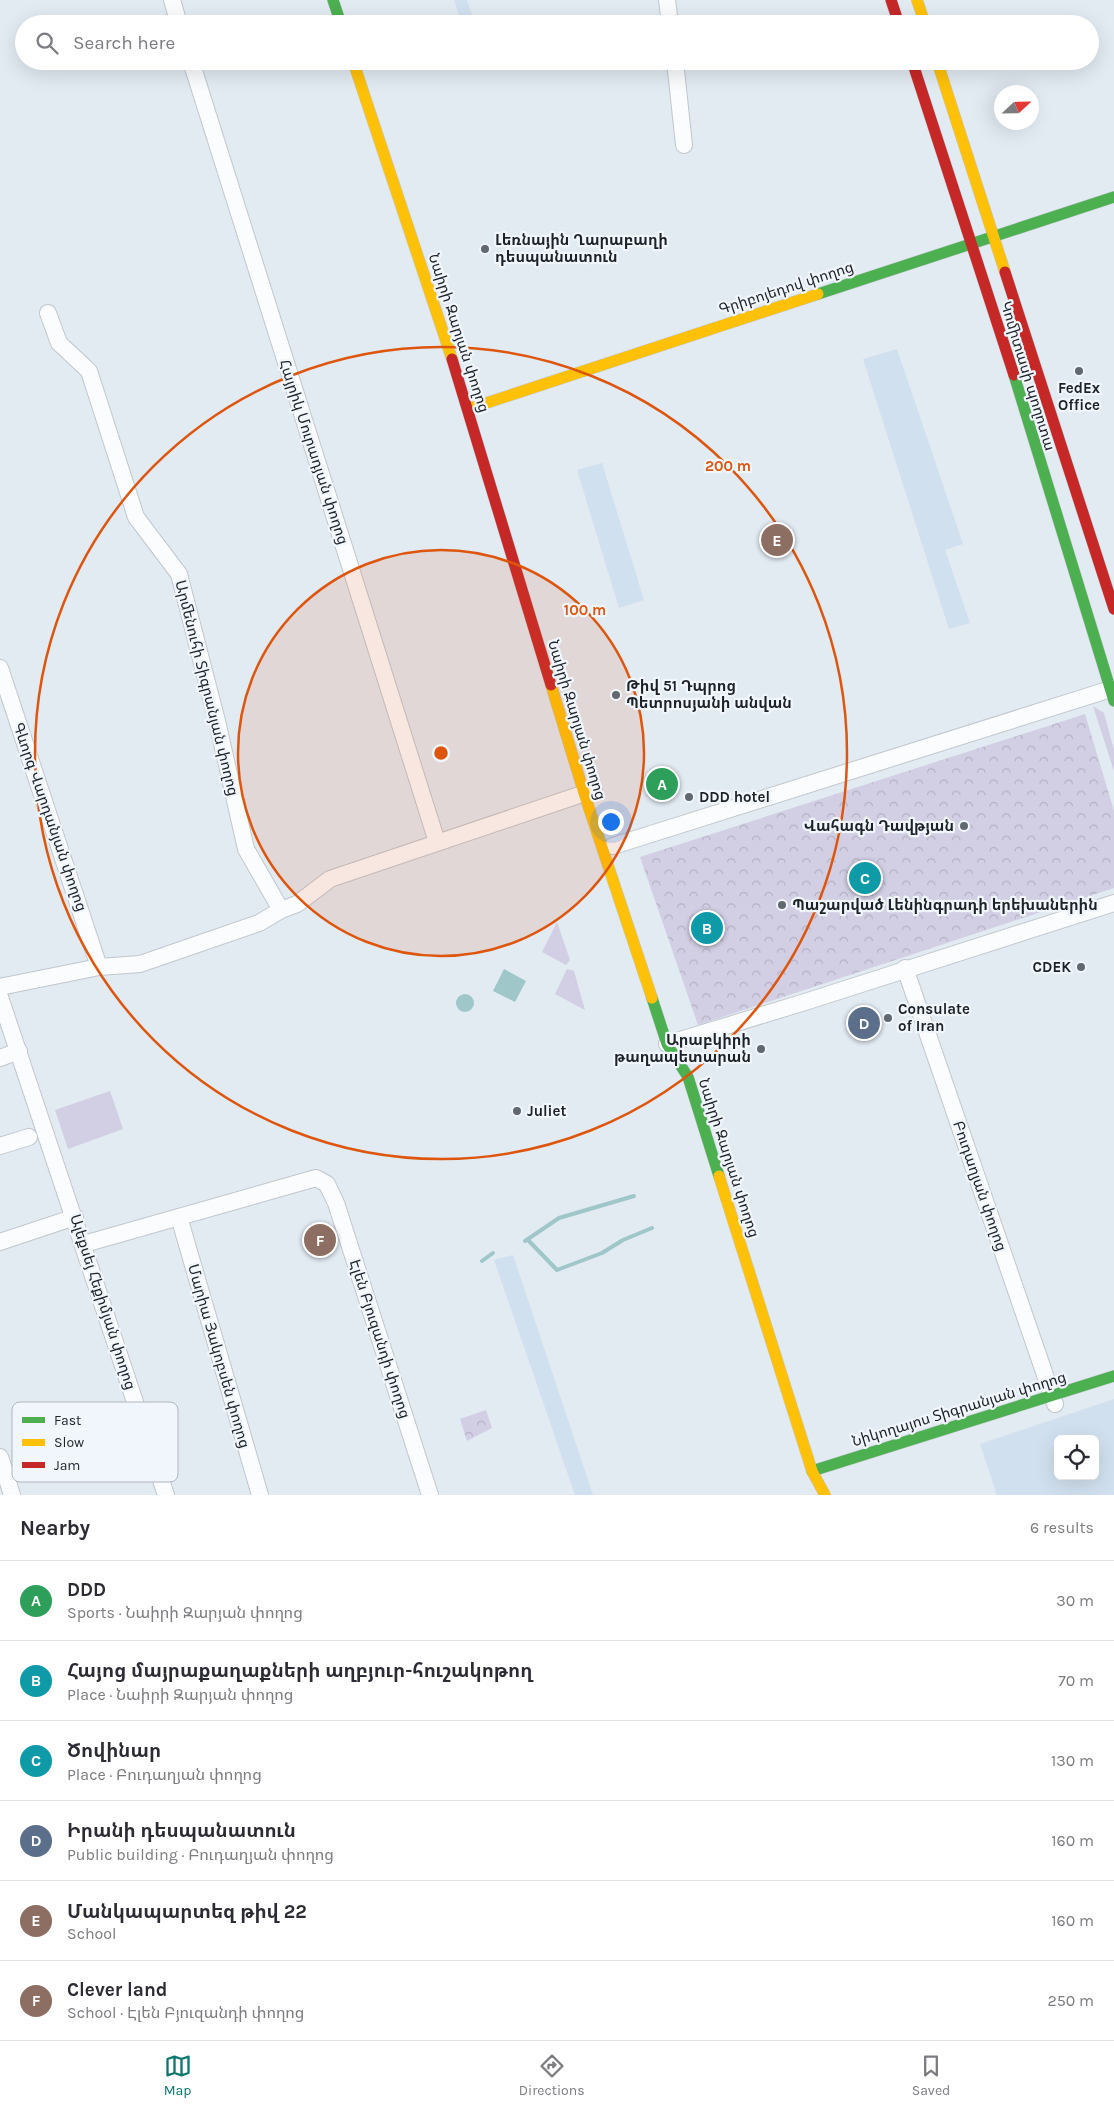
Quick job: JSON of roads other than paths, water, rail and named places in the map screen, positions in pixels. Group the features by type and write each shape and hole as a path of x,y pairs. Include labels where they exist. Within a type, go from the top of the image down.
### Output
{"main road":[{"path":"334,0 338,15"},
{"path":"891,0 896,15"},
{"path":"917,0 922,15"},
{"name":"Նաիրի Զարյան փողոց","path":"356,70 515,526"},
{"name":"Կոմիտասի պողոտա","path":"915,70 960,199 973,248 1113,693"},
{"name":"Կոմիտասի պողոտա","path":"941,70 1114,610"},
{"name":"Գրիբոյեդով փողոց","path":"474,412 973,248 1114,197"},
{"name":"Գրիբոյեդով փողոց","path":"995,240 1114,206"},
{"name":"Նաիրի Զարյան փողոց","path":"427,246 474,412 589,792 672,1042 688,1077 814,1476 825,1495"},
{"name":"Նաիրի Զարյան փողոց","path":"587,760 589,792 613,846 672,1042"},
{"name":"Նիկողայոս Տիգրանյան փողոց","path":"814,1476 1053,1400 1114,1376"},
{"name":"Նիկողայոս Տիգրանյան փողոց","path":"1053,1400 1114,1386"}],"street":[{"path":"172,0 176,15"},
{"path":"668,0 669,15"},
{"name":"Հայրիկ Մուրադյան փողոց","path":"194,70 437,842"},
{"path":"675,70 684,145"},
{"name":"Արմենուհի Տիգրանյան փողոց","path":"48,313 59,343 89,371 136,517 179,574 217,721 246,849 281,910"},
{"name":"Գևորգ Վարդանյան փողոց","path":"0,668 99,967"},
{"path":"613,846 1113,693"},
{"path":"0,987 99,967 140,964 236,932 297,904 330,879 589,792"},
{"path":"672,1042 805,1002 905,968 1114,903"},
{"name":"Բուդաղյան փողոց","path":"905,968 1053,1400"},
{"name":"Ալեքսեյ Հեքիմյան փողոց","path":"0,997 49,1138 136,1402"},
{"path":"0,1058 19,1051"},
{"path":"0,1146 29,1136"},
{"name":"Էլեն Բյուզանդի փողոց","path":"179,1217 316,1178 327,1184 339,1212 430,1495"},
{"path":"0,1242 75,1217"},
{"path":"84,1244 179,1217"},
{"name":"Մարիա Յակոբսեն փողոց","path":"179,1217 260,1495"},
{"path":"0,1457 12,1495"},
{"name":"Ալեքսեյ Հեքիմյան փողոց","path":"162,1482 166,1495"}],"waterway":[{"path":"525,1241 559,1218 634,1196"},
{"path":"528,1240 557,1270 602,1253 623,1240 652,1228"},
{"path":"482,1261 493,1253"}],"place":[{"name":"Լեռնային Ղարաբաղի դեսպանատուն","path":"485,249"},
{"name":"FedEx Office","path":"1079,371"},
{"name":"Մանկապարտեզ թիվ 22","path":"777,540"},
{"name":"Թիվ 51 Դպրոց Պետրոսյանի անվան","path":"616,695"},
{"name":"DDD","path":"662,784"},
{"name":"DDD hotel","path":"689,797"},
{"name":"Վահագն Դավթյան","path":"964,826"},
{"name":"Ծովինար","path":"865,878"},
{"name":"Պաշարված Լենինգրադի երեխաներին","path":"782,905"},
{"name":"Հայոց մայրաքաղաքների աղբյուր-հուշակոթող","path":"707,928"},
{"name":"CDEK","path":"1081,967"},
{"name":"Consulate of Iran","path":"888,1018"},
{"name":"Իրանի դեսպանատուն","path":"864,1023"},
{"name":"Արաբկիրի թաղապետարան","path":"761,1049"},
{"name":"Juliet","path":"517,1111"},
{"name":"Clever land","path":"320,1240"}]}
